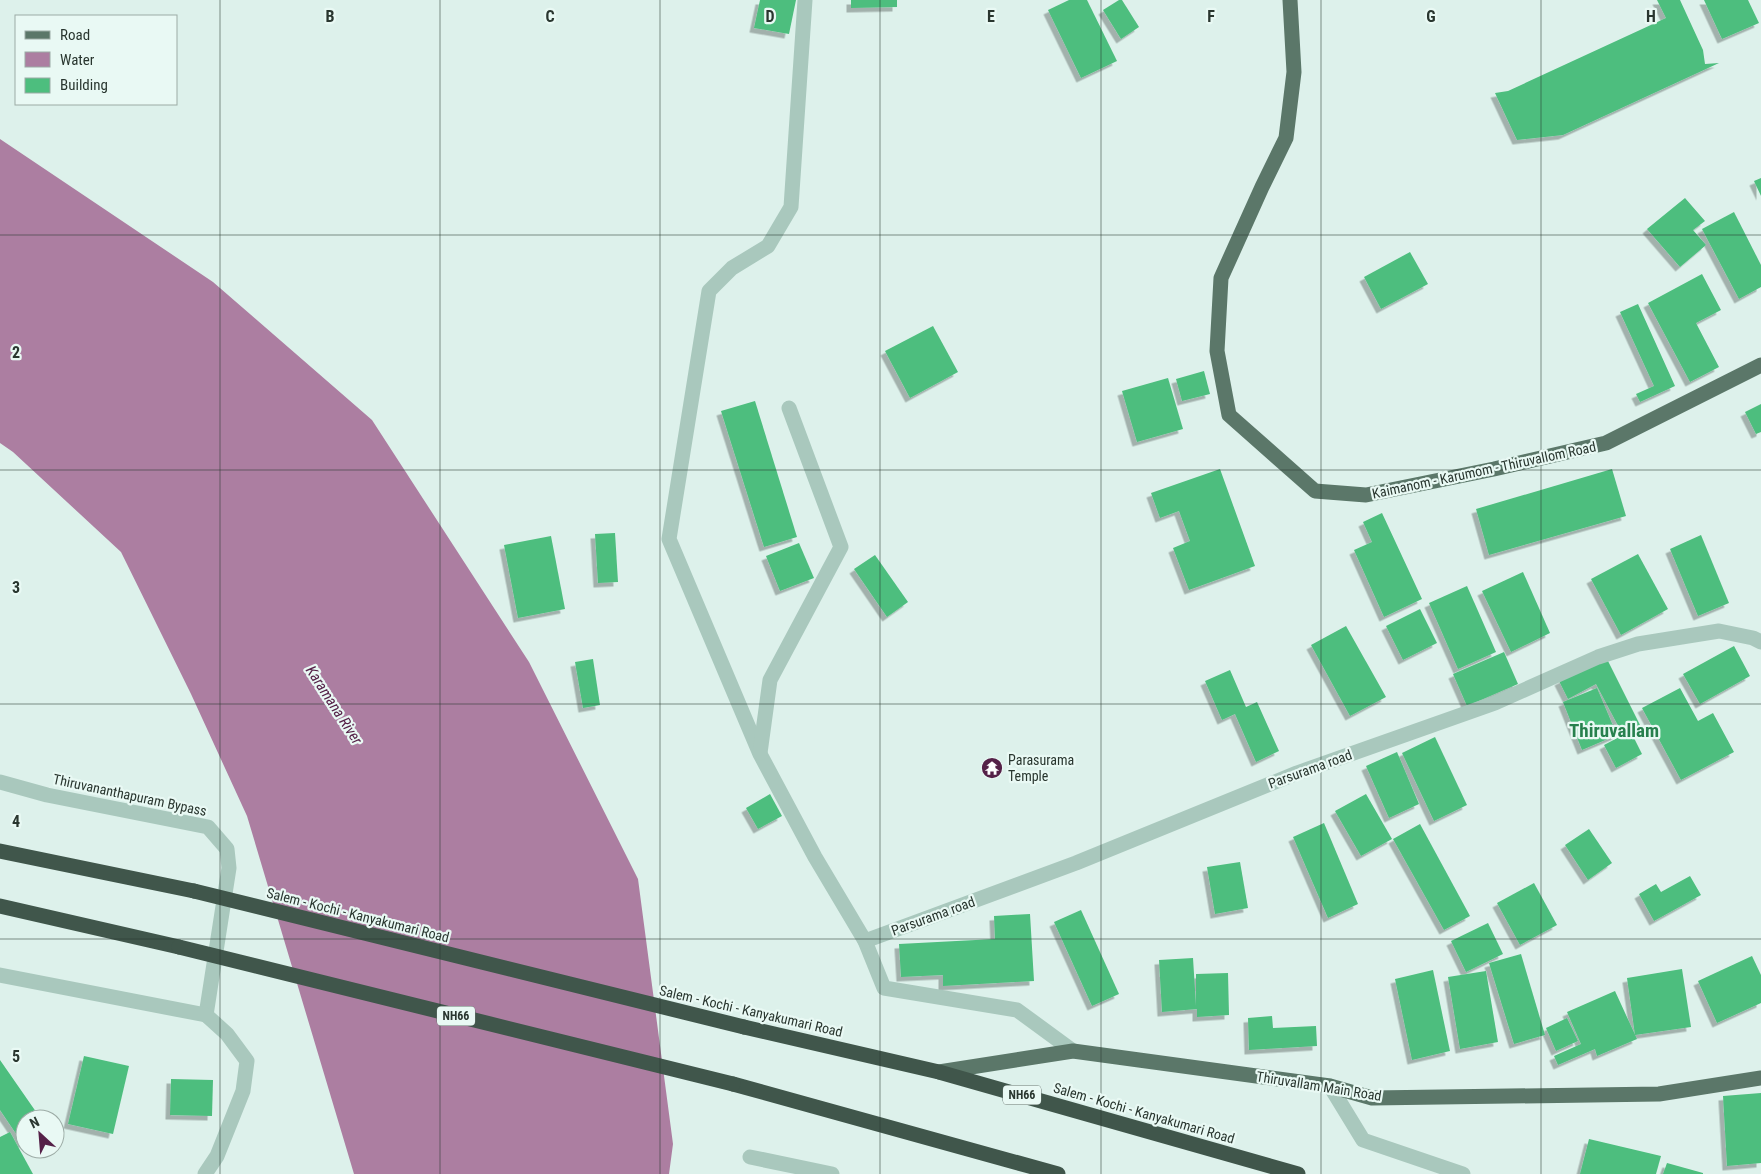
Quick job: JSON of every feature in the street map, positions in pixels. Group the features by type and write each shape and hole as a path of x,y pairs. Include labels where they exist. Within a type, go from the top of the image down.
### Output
{"highway":[{"name":"Salem - Kochi - Kanyakumari Road","path":"0,851 194,891 744,1027 940,1072 1298,1174"},
{"name":"NH66","path":"0,906 179,947 734,1084 1058,1174"}],"main road":[{"name":"Kaimanom - Karumom - Thiruvallom Road","path":"1290,0 1294,72 1286,138 1221,278 1217,352 1229,415 1315,491 1366,495 1494,470 1606,443 1761,365"},
{"name":"Thiruvallam Main Road","path":"940,1072 1074,1051 1330,1086 1372,1098 1659,1094 1761,1078"}],"street":[{"path":"805,0 791,207 768,246 732,268 709,291 669,539 760,754 815,857 865,942 884,988 1017,1010 1074,1051"},
{"path":"760,754 770,680 841,547 789,408"},
{"name":"Parsurama road","path":"865,942 1076,863 1297,773 1495,703 1598,657 1638,644 1719,631 1753,638 1761,642"},
{"name":"Thiruvananthapuram Bypass","path":"0,782 46,795 208,827 227,849 229,868 206,1015"},
{"path":"0,975 206,1015 227,1034 247,1061 243,1091 217,1156 205,1174"},
{"path":"1330,1086 1363,1140 1462,1174"},
{"path":"750,1157 832,1174"}],"water":[{"name":"Karamana River","path":"0,139 213,282 372,420 529,662 638,879 673,1144 669,1174 354,1174 247,816 191,694 121,552 13,452 0,443"}],"building":[{"path":"760,0 796,0 789,34 754,28"},
{"path":"851,0 897,0 897,7 851,8"},
{"path":"1069,0 1087,0 1117,61 1081,78 1048,10"},
{"path":"1122,0 1139,27 1121,39 1103,10"},
{"path":"1657,0 1680,0 1703,50 1705,64 1719,63 1563,135 1517,140 1495,93 1508,91 1666,18"},
{"path":"1704,0 1748,0 1759,23 1722,39"},
{"path":"1761,178 1761,196 1754,181"},
{"path":"1685,198 1705,221 1693,230 1706,245 1680,267 1647,229"},
{"path":"1734,212 1761,265 1761,287 1739,299 1702,229"},
{"path":"1410,252 1428,284 1381,309 1364,277"},
{"path":"1702,274 1721,310 1696,323 1719,367 1690,382 1648,303"},
{"path":"1638,304 1675,386 1640,402 1636,394 1654,386 1620,312"},
{"path":"933,326 958,372 910,398 885,351"},
{"path":"1204,371 1210,394 1182,401 1176,379"},
{"path":"1168,378 1183,429 1137,442 1122,391"},
{"path":"755,401 797,537 764,547 721,411"},
{"path":"1761,404 1761,432 1756,434 1745,412"},
{"path":"1220,469 1255,566 1189,590 1173,548 1190,541 1179,511 1160,518 1151,493"},
{"path":"1612,469 1626,516 1489,555 1476,509"},
{"path":"1382,513 1422,599 1384,617 1354,550 1372,542 1363,522"},
{"path":"615,533 618,582 598,583 595,534"},
{"path":"1701,535 1729,603 1698,616 1670,549"},
{"path":"551,536 565,609 518,618 504,545"},
{"path":"799,543 814,578 780,591 766,556"},
{"path":"1638,554 1668,609 1621,635 1591,579"},
{"path":"875,555 908,602 887,617 854,569"},
{"path":"1523,572 1550,633 1511,652 1482,591"},
{"path":"1467,586 1496,652 1458,669 1429,603"},
{"path":"1420,609 1437,643 1403,660 1386,626"},
{"path":"1346,626 1386,697 1350,716 1311,645"},
{"path":"1734,646 1750,676 1700,704 1683,674"},
{"path":"1504,652 1518,684 1467,706 1453,674"},
{"path":"1606,657 1641,727 1631,732 1642,754 1616,768 1604,745 1623,735 1596,684 1568,699 1559,681"},
{"path":"593,659 600,705 583,708 575,662"},
{"path":"1230,670 1246,707 1257,702 1279,751 1256,762 1235,714 1222,720 1205,681"},
{"path":"1597,688 1617,735 1582,750 1563,702"},
{"path":"1680,688 1698,721 1713,713 1734,752 1681,780 1642,708"},
{"path":"1435,737 1467,805 1434,821 1402,753"},
{"path":"1397,752 1419,804 1389,818 1366,766"},
{"path":"770,794 782,816 758,829 746,808"},
{"path":"1366,794 1392,839 1361,856 1335,811"},
{"path":"1324,823 1358,904 1328,918 1293,837"},
{"path":"1420,824 1470,916 1444,930 1393,839"},
{"path":"1589,829 1612,863 1588,880 1565,845"},
{"path":"1240,862 1248,908 1215,914 1207,867"},
{"path":"1690,876 1701,895 1654,921 1639,894 1656,884 1661,892"},
{"path":"1534,883 1557,925 1520,945 1497,903"},
{"path":"1081,910 1119,994 1092,1006 1054,922"},
{"path":"1030,914 1034,981 943,986 943,975 901,977 899,944 995,939 994,916"},
{"path":"1488,923 1503,954 1466,972 1451,941"},
{"path":"1521,954 1545,1035 1514,1044 1489,963"},
{"path":"1752,956 1761,975 1761,1003 1717,1023 1698,981"},
{"path":"1193,958 1196,1006 1196,974 1228,973 1229,1015 1197,1017 1197,1009 1162,1012 1159,960"},
{"path":"1682,969 1691,1027 1635,1035 1627,978"},
{"path":"1433,970 1450,1051 1412,1060 1395,979"},
{"path":"1486,971 1498,1042 1460,1049 1448,977"},
{"path":"1615,991 1637,1039 1597,1056 1595,1049 1558,1065 1554,1056 1581,1044 1567,1012"},
{"path":"1272,1016 1273,1028 1316,1026 1317,1046 1249,1050 1248,1018"},
{"path":"1567,1018 1578,1041 1556,1051 1546,1028"},
{"path":"84,1056 129,1066 113,1134 68,1124"},
{"path":"0,1060 34,1109 15,1109 15,1132 0,1110"},
{"path":"171,1079 213,1080 212,1116 170,1115"},
{"path":"1761,1093 1761,1163 1727,1166 1723,1096"},
{"path":"10,1132 15,1141 15,1159 25,1159 33,1174 0,1174 0,1137"},
{"path":"1589,1139 1661,1156 1656,1174 1580,1174"},
{"path":"1667,1163 1703,1173 1703,1174 1663,1174"}],"place":[{"name":"Parasurama Temple","path":"992,768"}],"district":[{"name":"Thiruvallam","path":"1614,730"}]}
